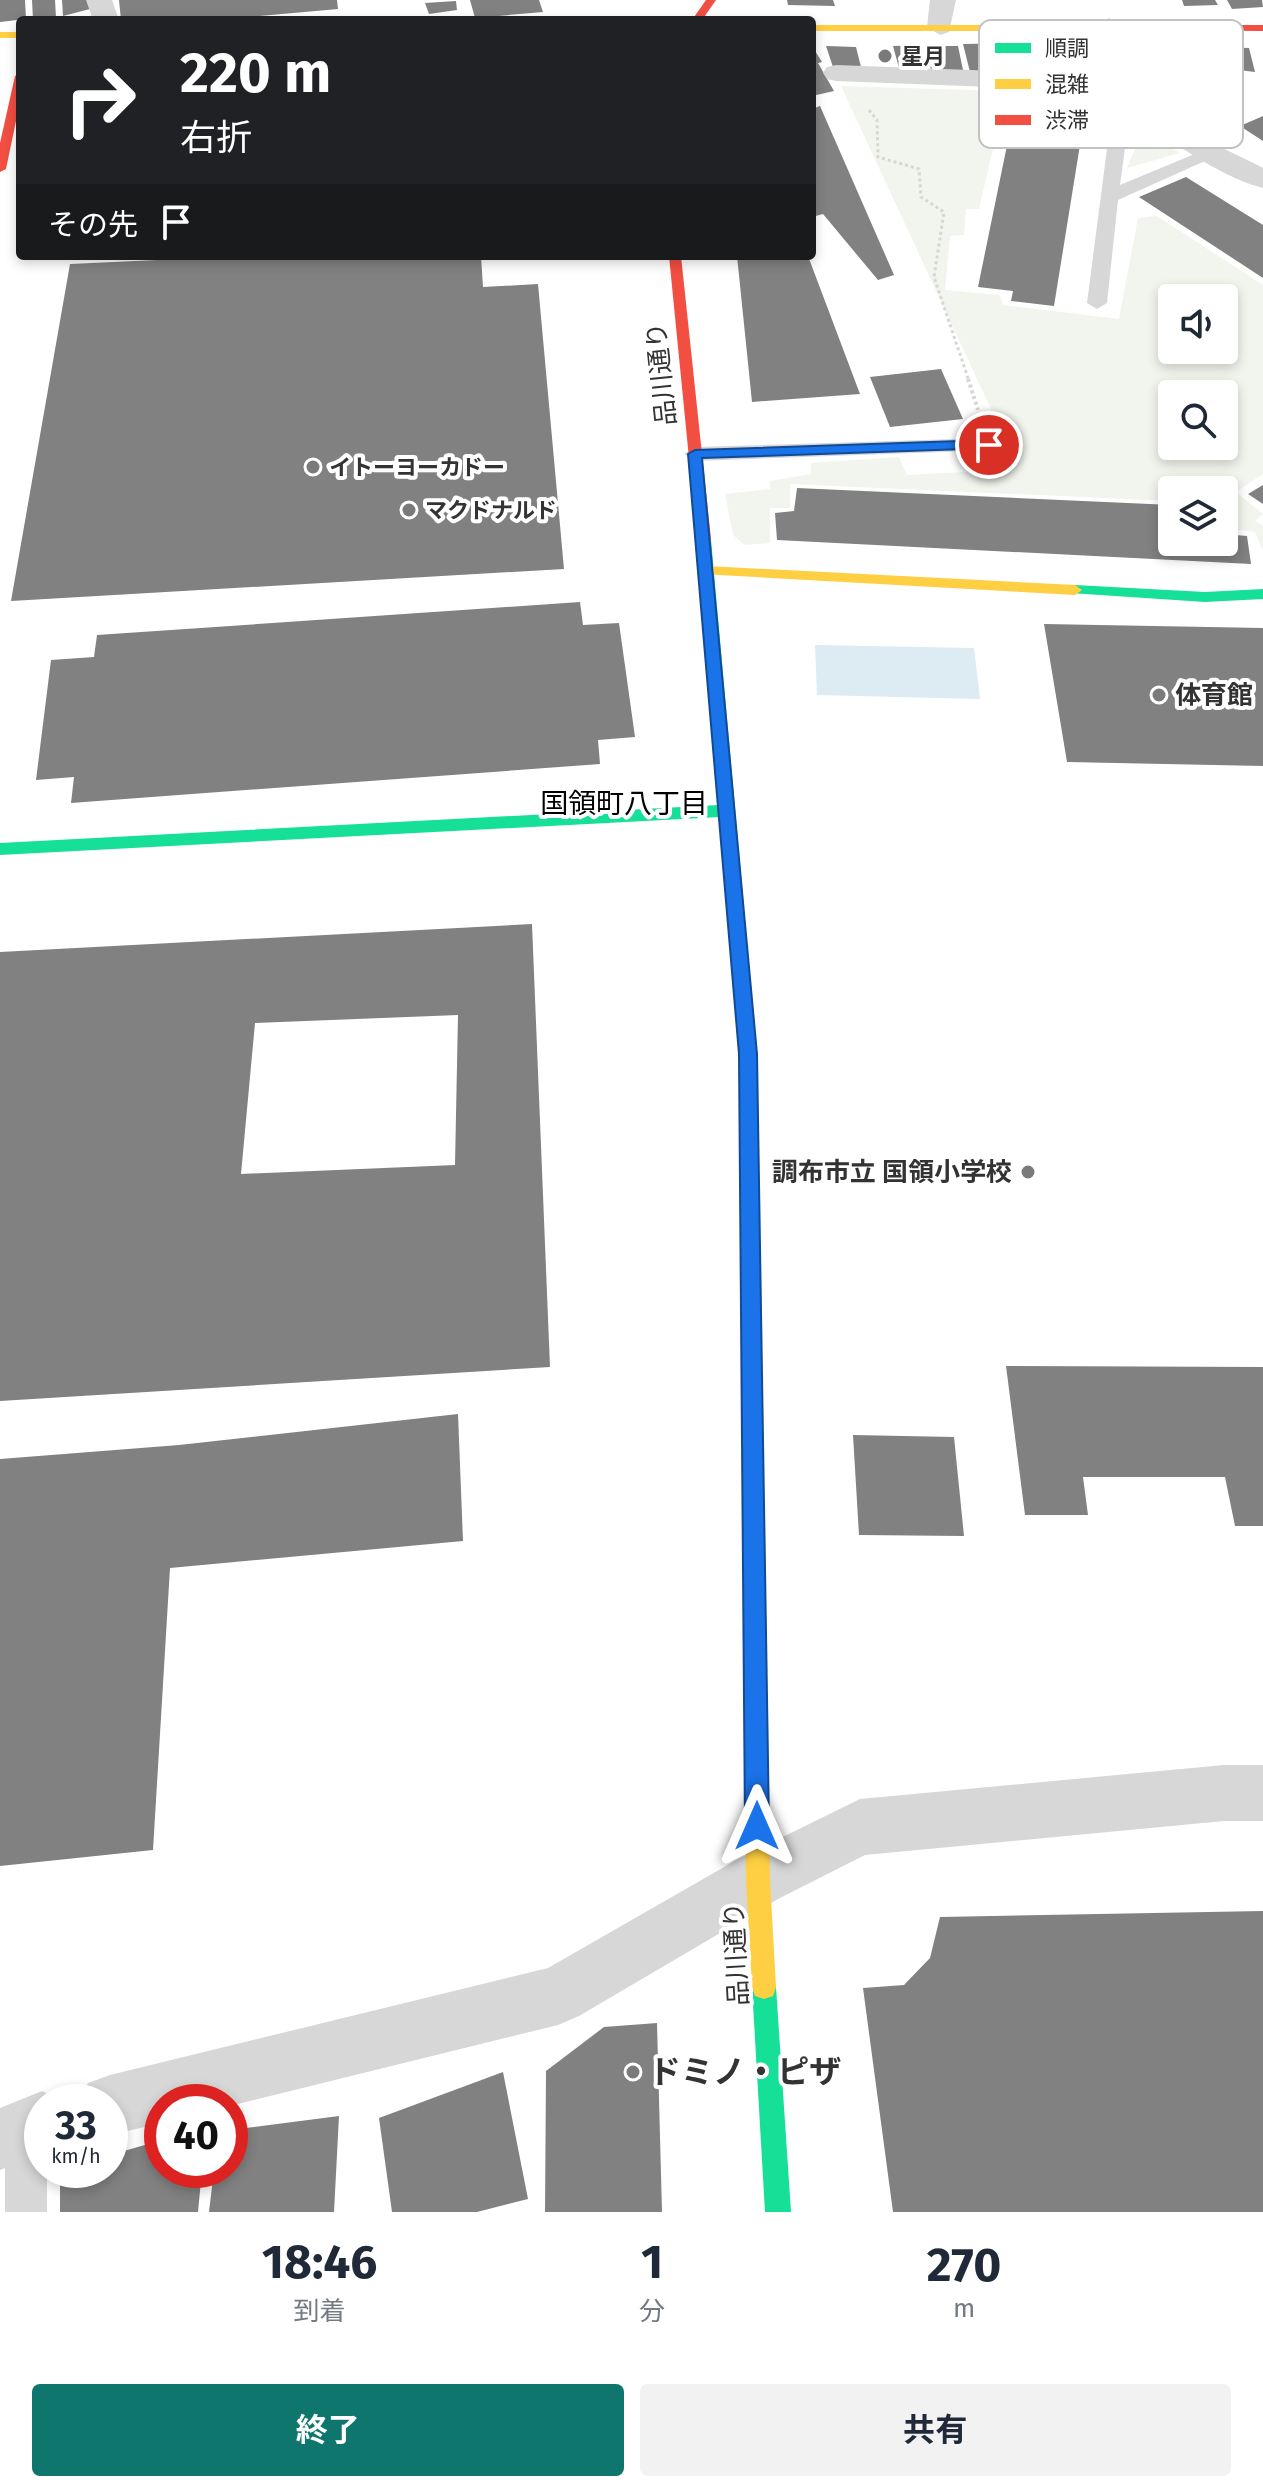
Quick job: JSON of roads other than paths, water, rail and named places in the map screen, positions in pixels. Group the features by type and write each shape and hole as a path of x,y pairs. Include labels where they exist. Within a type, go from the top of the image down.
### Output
{"street":[{"path":"940,27 943,0"},
{"path":"816,28 979,27"},
{"path":"1243,28 1263,28"},
{"path":"836,73 979,78"},
{"path":"0,169 16,104"},
{"path":"1208,148 1263,180"},
{"name":"品川通り","path":"675,260 707,571 748,1054 758,1879 778,2212"},
{"path":"707,571 1205,597 1263,594"},
{"path":"0,849 727,811"},
{"path":"128,2101 558,1995 758,1879 860,1827 1224,1793 1263,1793"}],"lane":[{"path":"1097,303 1116,148"},
{"path":"1109,197 1216,152"},
{"path":"695,454 989,445"},
{"path":"23,2129 26,2212"}],"place":[{"name":"星月","path":"885,56"},
{"name":"イトーヨーカドー","path":"313,467"},
{"name":"マクドナルド","path":"409,510"},
{"name":"体育館","path":"1159,695"},
{"name":"調布市立 国領小学校","path":"1028,1172"},
{"name":"ドミノ・ピザ","path":"633,2072"}],"district":[{"name":"国領町八丁目","path":"624,803"}]}
